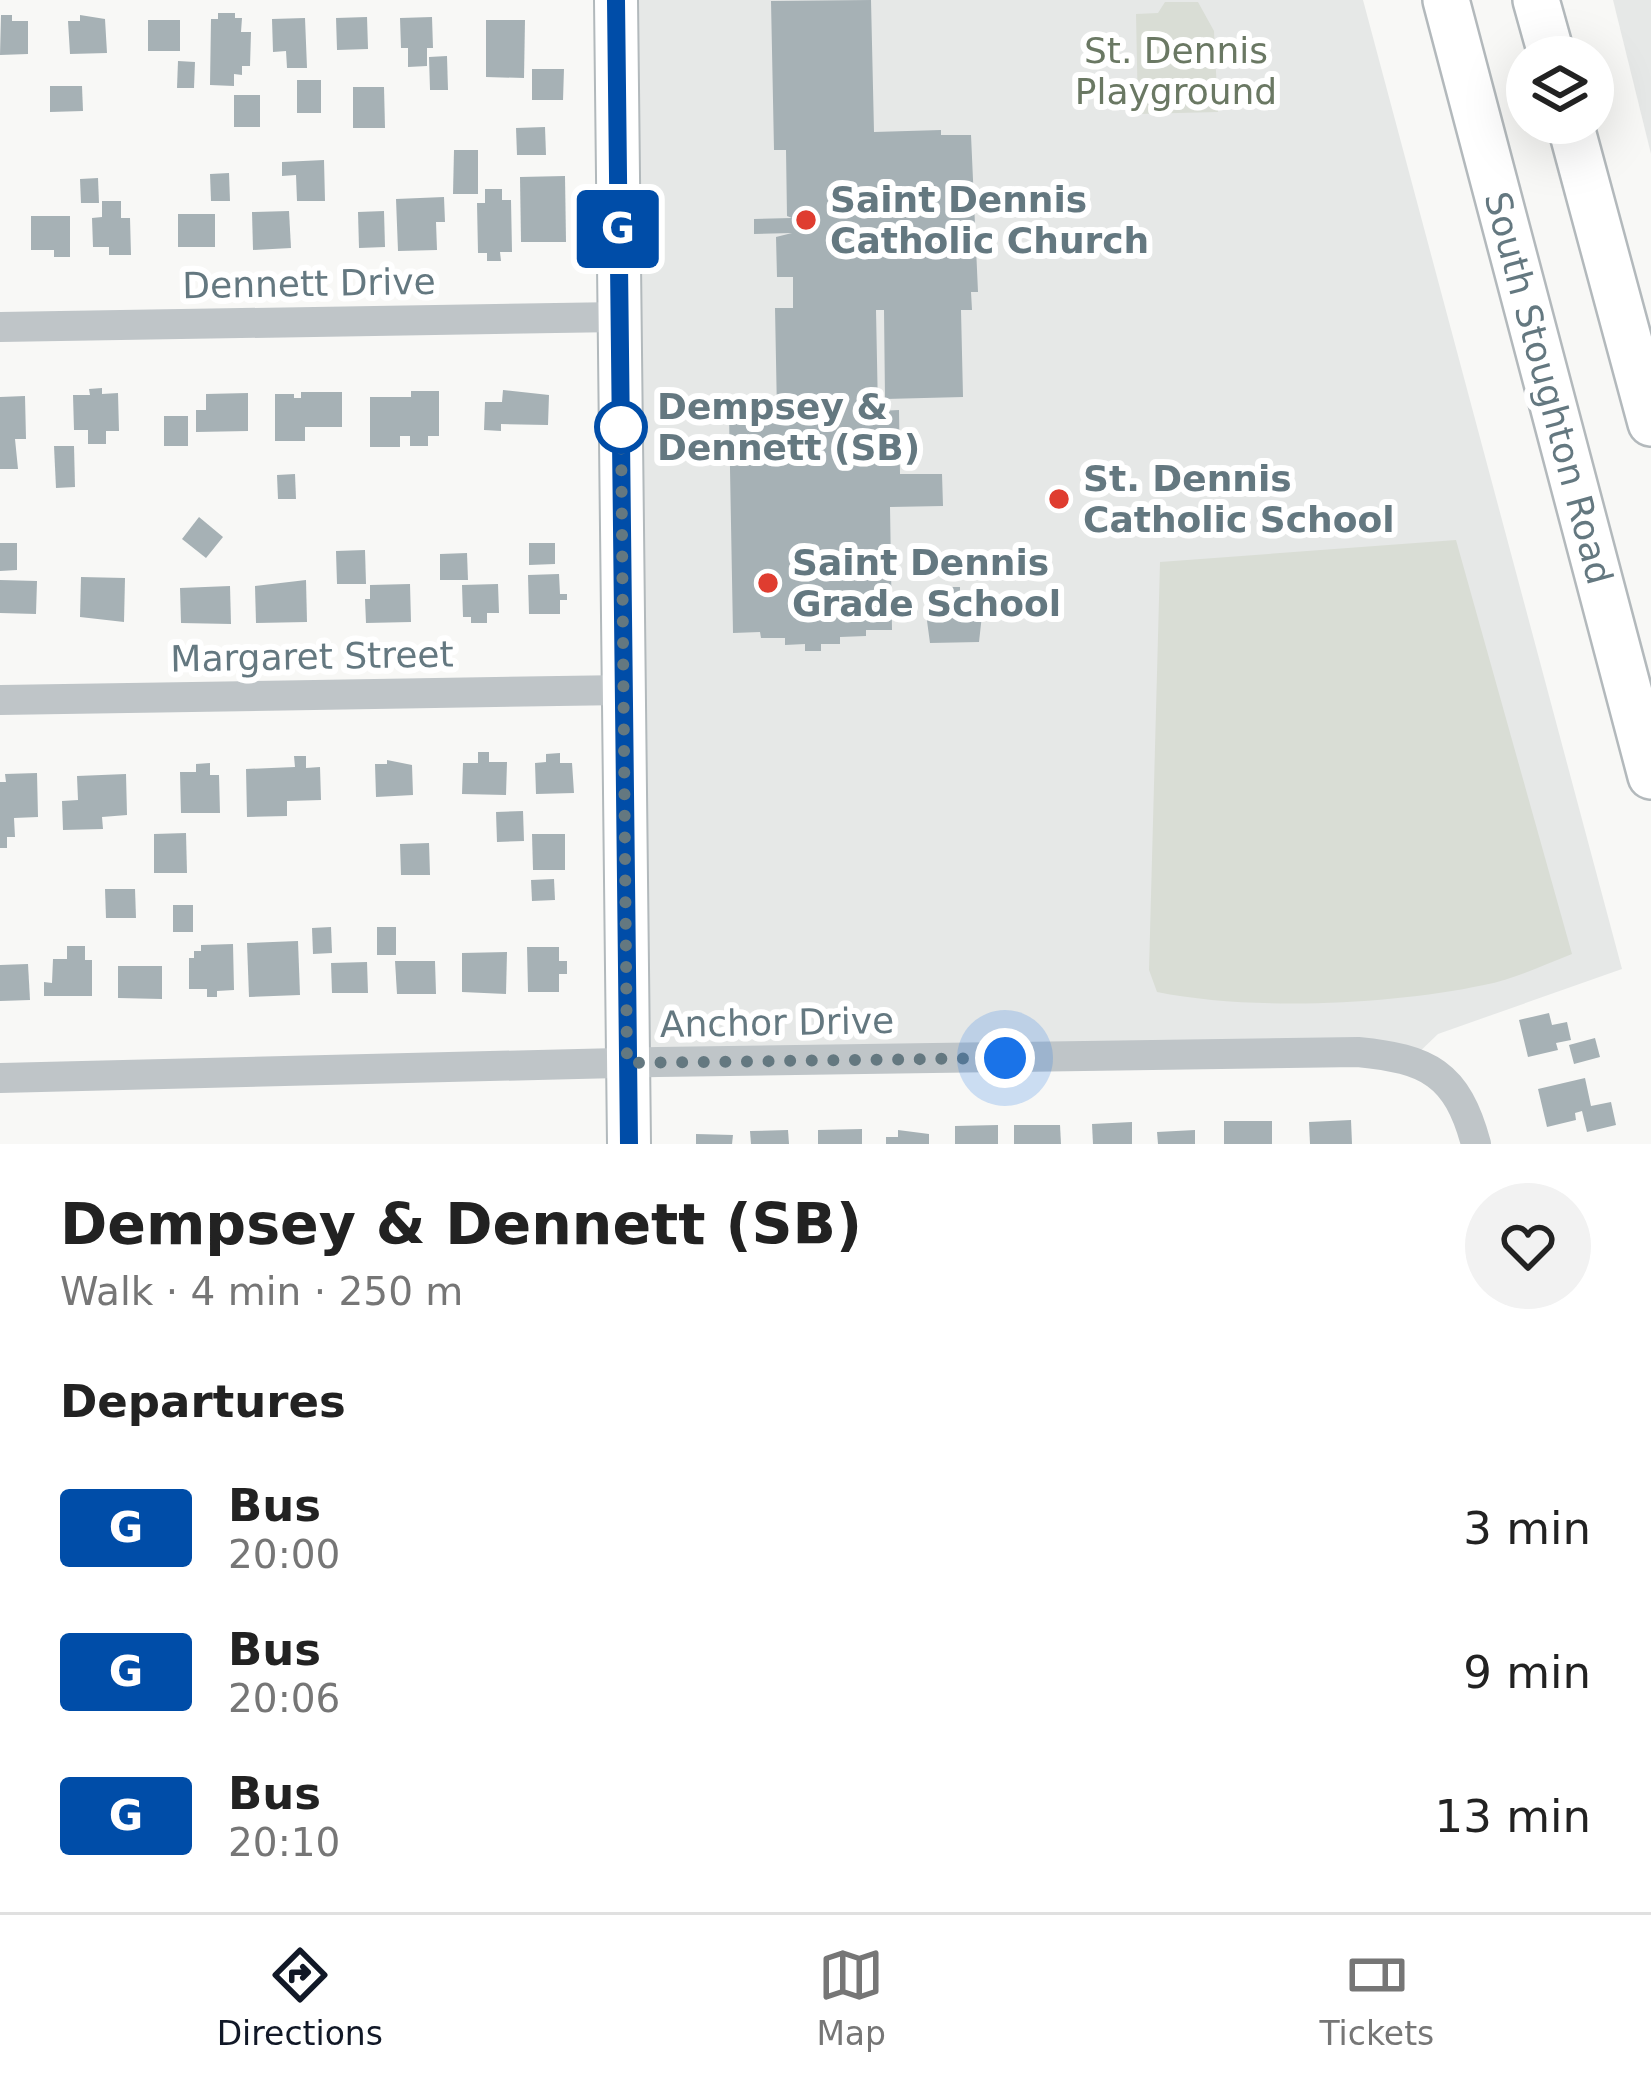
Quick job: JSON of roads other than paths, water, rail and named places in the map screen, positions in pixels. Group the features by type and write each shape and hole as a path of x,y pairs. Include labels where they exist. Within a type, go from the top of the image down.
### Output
{"main road":[{"name":"South Stoughton Road","path":"1446,0 1651,776"},
{"path":"1537,0 1546,36"},
{"path":"1576,144 1651,422"}],"street":[{"path":"616,0 629,1144"},
{"name":"Dennett Drive","path":"0,327 619,317"},
{"name":"Margaret Street","path":"0,700 625,690"},
{"name":"Anchor Drive","path":"0,1078 1358,1052 1422,1062 1448,1083 1469,1120 1476,1144"}],"place":[{"name":"Saint Dennis Catholic Church","path":"806,220"},
{"name":"Dempsey & Dennett (SB)","path":"621,427"},
{"name":"St. Dennis Catholic School","path":"1059,499"},
{"name":"Saint Dennis Grade School","path":"768,583"}],"park label":[{"name":"St. Dennis Playground","path":"1176,70"}]}
